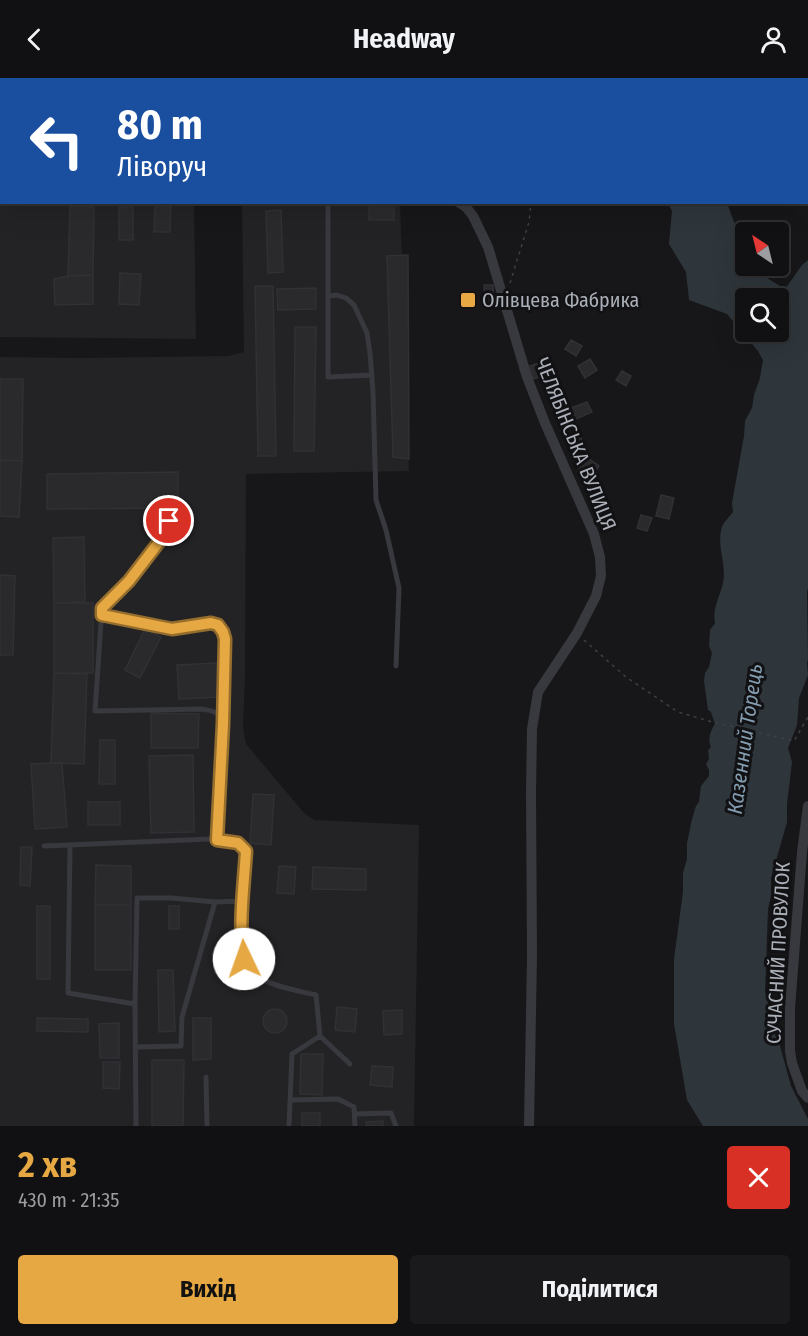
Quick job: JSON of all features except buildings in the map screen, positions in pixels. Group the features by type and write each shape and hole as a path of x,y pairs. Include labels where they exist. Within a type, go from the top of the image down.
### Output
{"street":[{"name":"ЧЕЛЯБІНСЬКА ВУЛИЦЯ","path":"461,204 466,207 478,225 488,247 527,377 594,534 600,557 600,576 596,596 576,633 538,692 532,729 529,1126"},
{"name":"СУЧАСНИЙ ПРОВУЛОК","path":"808,806 802,852 790,1008 790,1051 792,1064 802,1091 808,1098"}],"lane":[{"path":"328,204 328,377 372,375"},
{"path":"328,296 337,295 346,298 354,305 367,333 372,375 376,500 386,530 399,588 396,666"},
{"path":"169,521 159,542 129,581 102,608 95,711 212,710 220,715 223,724"},
{"path":"102,615 172,629 211,623 218,625 223,632 225,639 223,724 217,840"},
{"path":"44,846 210,839 238,843 246,851 242,948 249,970 269,983 316,995 320,1036 350,1064"},
{"path":"70,845 68,993 135,1004"},
{"path":"136,1126 137,898 243,901"},
{"path":"136,1047 181,1046 182,1017 215,902"},
{"path":"289,1126 292,1054 320,1036"},
{"path":"206,1077 207,1126"},
{"path":"290,1100 338,1099 354,1107 355,1126"},
{"path":"355,1114 391,1113 396,1126"}],"path":[{"path":"504,301 529,222 531,204"},
{"path":"576,633 626,677 678,712 794,741 808,717"}],"shaded area":[{"path":"0,204 194,204 196,339 0,337"},
{"path":"242,204 400,204 409,471 246,474 243,727 246,744 305,814 315,820 419,825 414,1126 0,1126 0,357 229,356 244,352"}],"water":[{"path":"668,204 727,204 735,225 735,276 764,276 783,288 735,288 735,324 727,314 689,300 686,272 669,244 672,211"},
{"name":"Казенний Торець","path":"808,260 808,675 799,698 797,725 788,748 792,762 787,822 771,878 765,992 791,1086 808,1119 808,1126 703,1126 687,1100 674,1024 674,959 687,843 692,819 699,802 701,786 709,776 706,764 709,759 708,750 711,747 710,735 715,724 708,710 704,681 712,653 709,646 710,630 715,623 715,608 724,576 720,534 723,525 733,512 732,503 745,421 752,408 763,360 750,342 789,342 789,288 786,288"}],"place":[{"name":"Олівцева Фабрика","path":"468,300"}],"route":[{"path":"169,521 159,542 129,581 102,608 102,615 172,629 211,623 218,625 223,632 225,639 224,702 217,840 238,843 246,851 242,948 244,959"}]}
